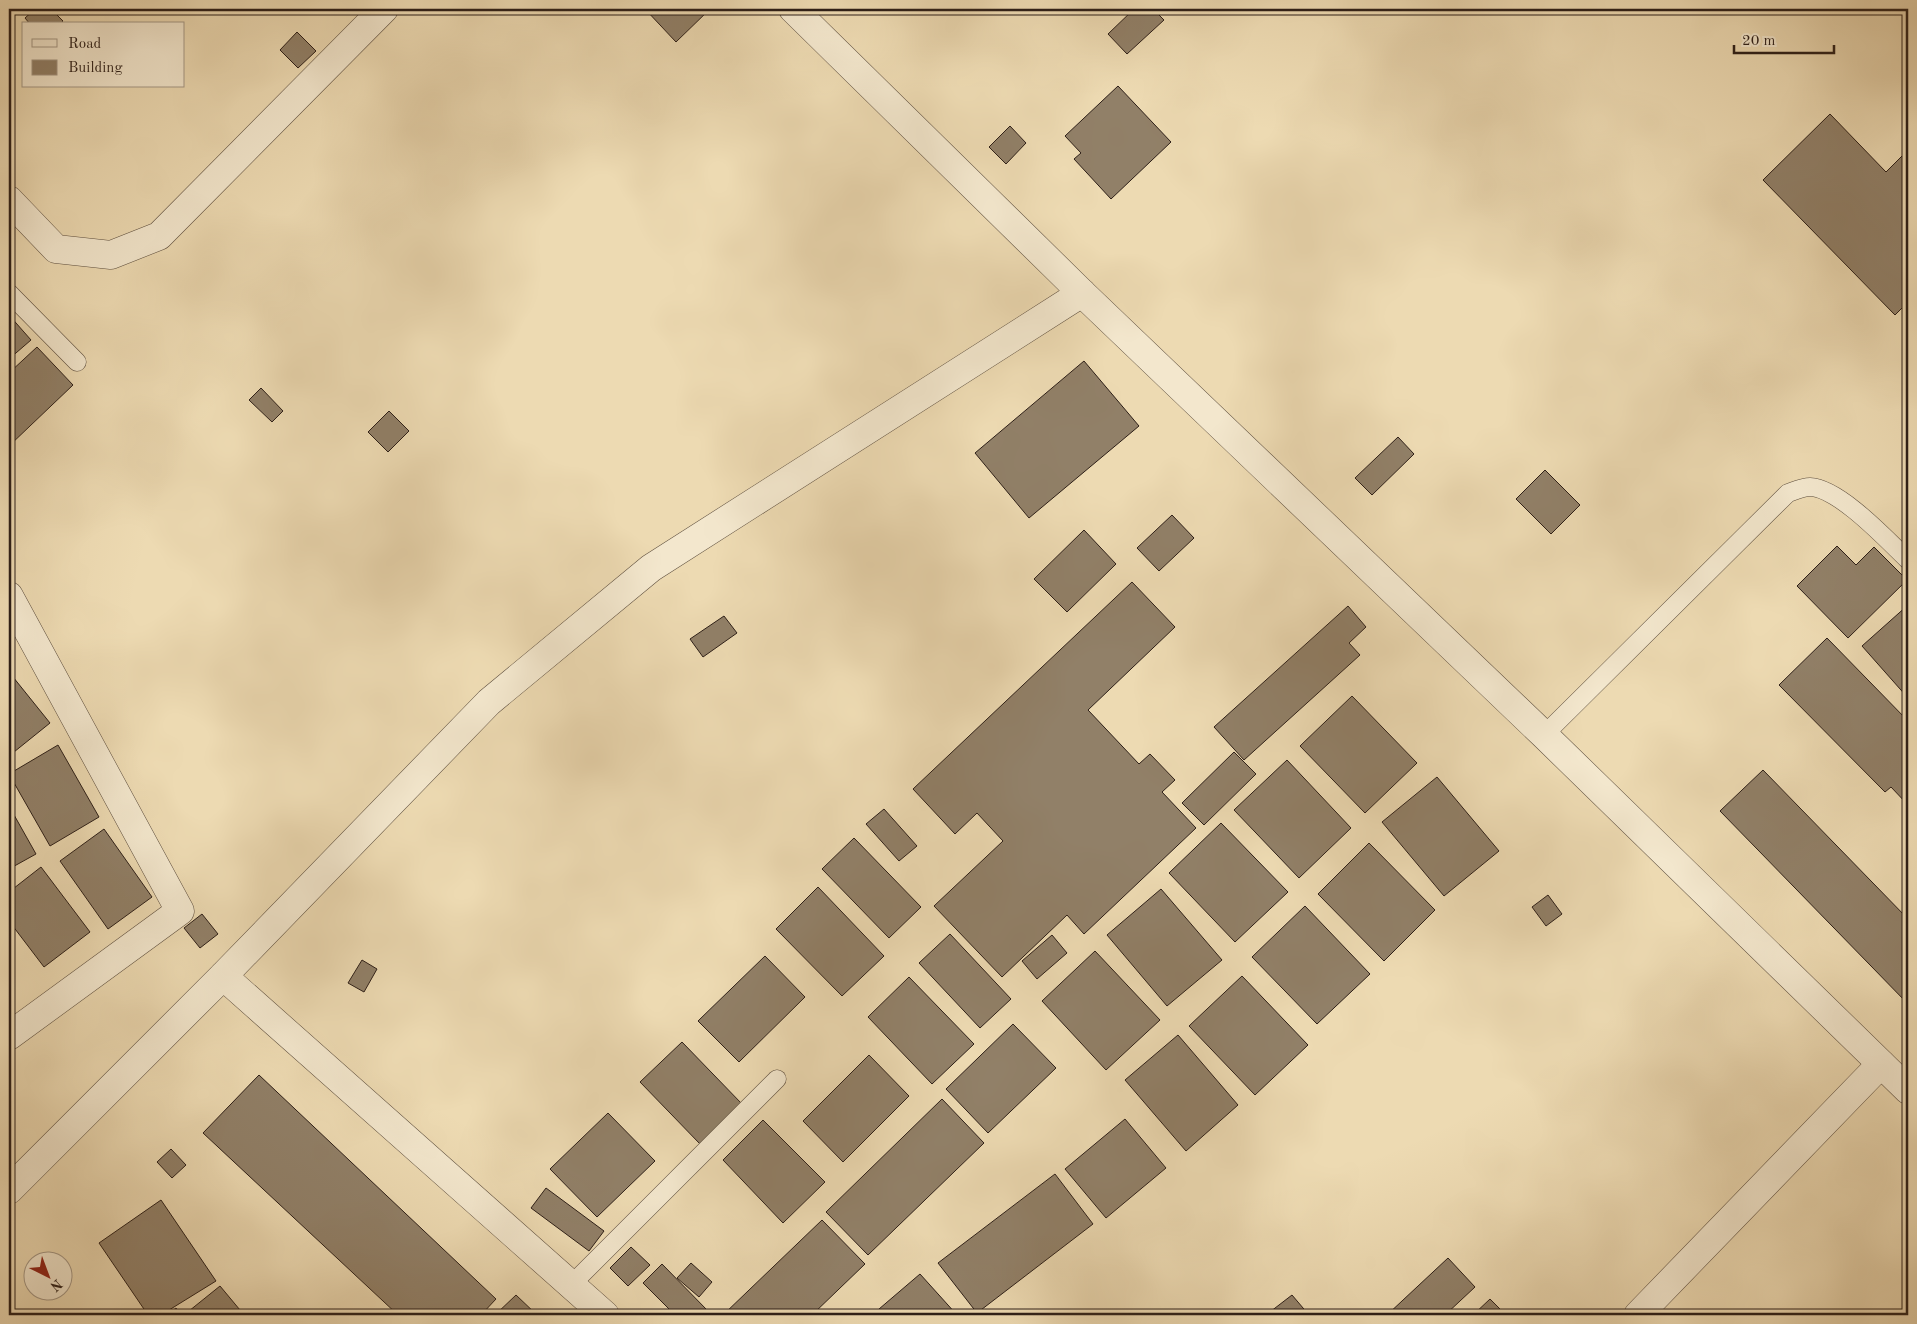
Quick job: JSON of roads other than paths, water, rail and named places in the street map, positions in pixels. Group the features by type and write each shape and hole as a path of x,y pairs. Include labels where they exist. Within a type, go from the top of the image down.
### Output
{"street":[{"path":"9,200 56,249 111,255 160,236 384,9"},
{"path":"793,9 1082,293 1544,735 1908,1090"},
{"path":"9,1190 223,976 489,702 651,568 1082,293"},
{"path":"9,596 180,911 11,1031"},
{"path":"223,976 570,1286 605,1315"},
{"path":"1638,1315 1881,1064"}],"lane":[{"path":"9,293 77,362"},
{"path":"1544,735 1788,493 1811,487 1836,497 1854,510 1908,560"},
{"path":"570,1286 777,1079"}]}
